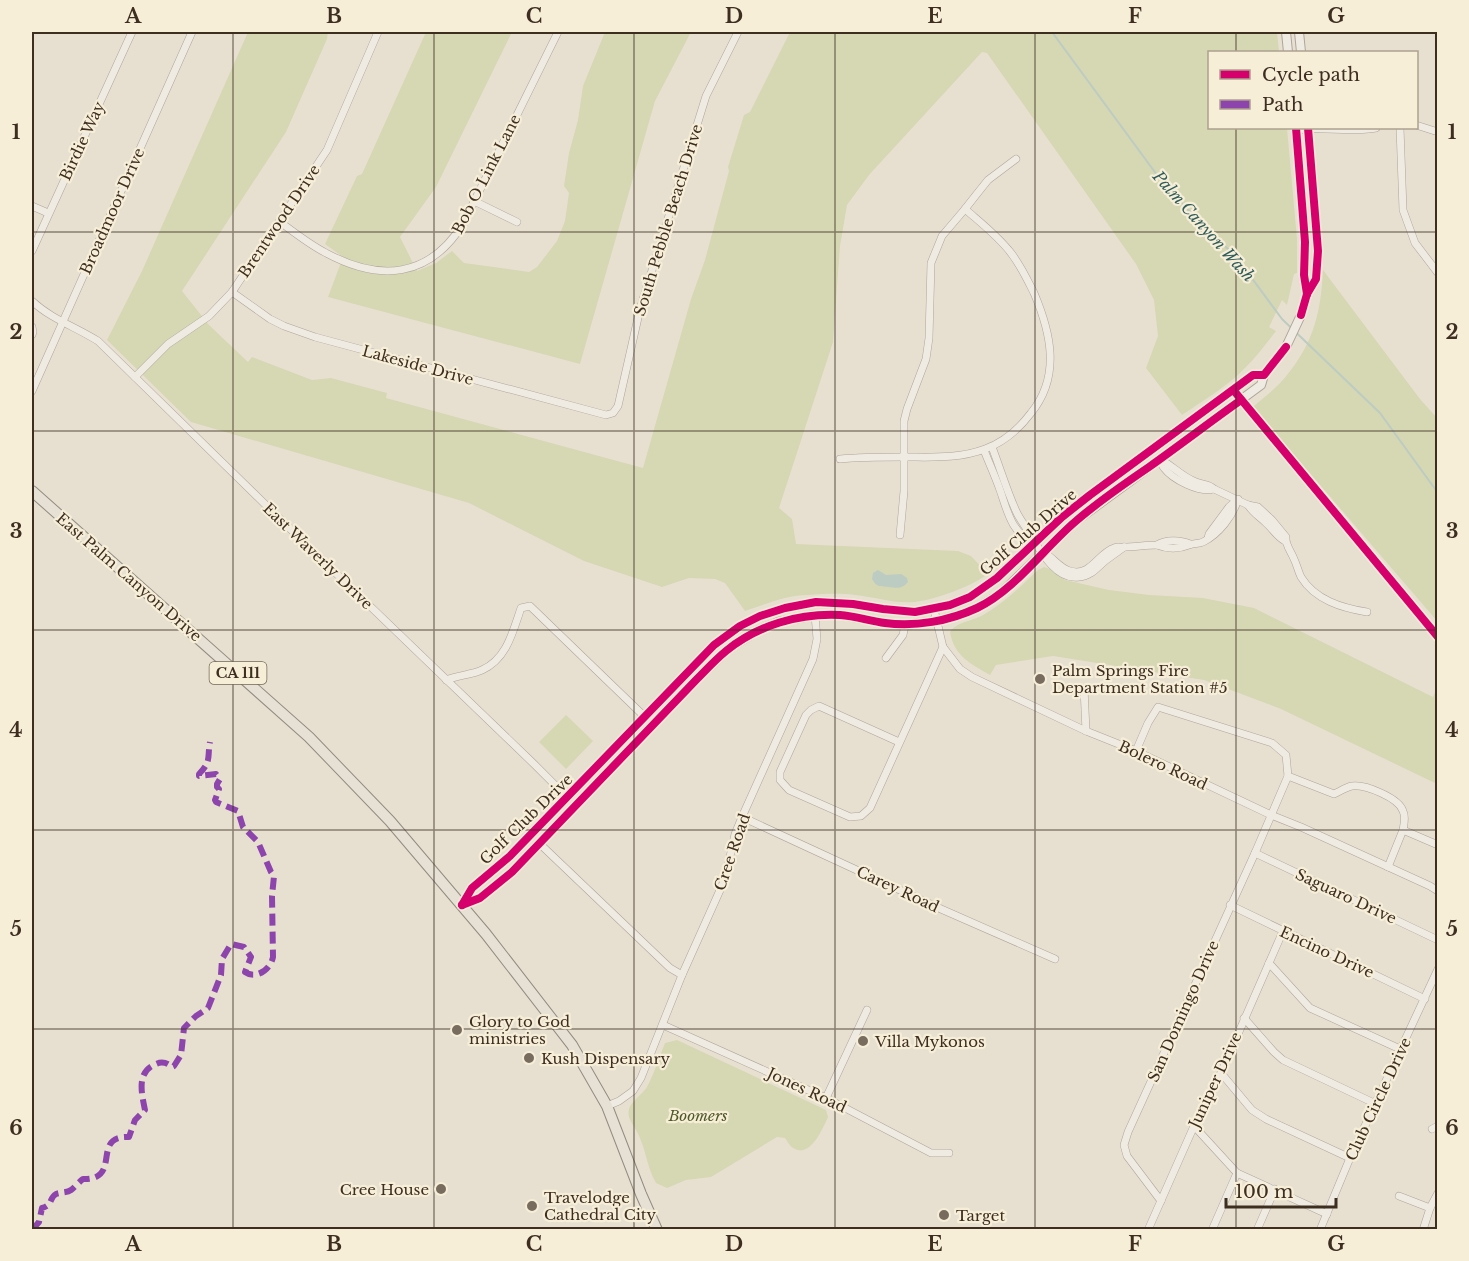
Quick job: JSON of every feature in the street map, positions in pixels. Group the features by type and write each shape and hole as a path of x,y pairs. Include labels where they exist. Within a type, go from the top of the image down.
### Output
{"main road":[{"name":"East Palm Canyon Drive","path":"32,491 309,737 390,821 462,905 572,1045 607,1106 657,1230"}],"street":[{"name":"Birdie Way","path":"32,251 132,32"},
{"name":"Broadmoor Drive","path":"32,391 34,380 63,321 192,32"},
{"name":"Brentwood Drive","path":"135,377 168,344 209,316 232,292 327,150 378,32"},
{"name":"Bob O Link Lane","path":"279,222 323,252 360,267 391,271 418,266 429,259 447,246 463,224 558,32"},
{"name":"South Pebble Beach Drive","path":"613,413 618,406 640,309 706,96 738,32"},
{"path":"1286,32 1288,51"},
{"path":"1299,32 1301,51"},
{"path":"1418,126 1437,132"},
{"name":"Golf Club Drive","path":"1297,129 1305,242 1304,275 1307,294"},
{"name":"Golf Club Drive","path":"462,905 480,898 512,872 725,652 759,630 778,622 815,615 842,615 905,625 937,621 979,607 1000,594 1076,521 1261,385 1264,375 1286,347 1301,315 1307,294 1316,279 1318,251 1310,129"},
{"path":"1328,129 1362,129"},
{"path":"1400,129 1403,210 1415,243 1437,273"},
{"path":"900,535 904,491 904,421 926,359 929,338 931,263 942,236 988,180 1016,159"},
{"path":"474,201 517,222"},
{"path":"32,206 48,213"},
{"path":"840,459 944,458 988,448 1008,437 1022,424 1036,407 1045,390 1051,362 1049,340 1044,316 1026,275 1011,253 991,231 965,209"},
{"name":"Lakeside Drive","path":"232,292 270,319 315,337 606,415 613,413"},
{"name":"East Waverly Drive","path":"32,301 46,313 98,341 568,798"},
{"path":"32,327 32,335"},
{"name":"Golf Club Drive","path":"462,905 472,888 510,856 568,798 714,645 740,627 760,616 784,608 816,602 915,612 950,605 970,597 987,586 1062,517 1253,375 1264,375"},
{"path":"988,448 1008,515 1015,528 1024,538 1035,544 1043,552 1047,561 1059,572 1070,577 1086,576 1124,547 1157,545 1168,548 1201,543 1213,537 1235,510 1238,499"},
{"path":"1160,459 1162,467 1179,481 1200,489 1209,491 1214,489 1248,505 1258,507 1286,537 1303,579 1318,595 1338,606 1367,612"},
{"path":"446,680 484,670 492,664 509,643 521,608 530,606 645,717"},
{"name":"Bolero Road","path":"934,609 943,646 960,669 972,677 1086,731 1136,751 1271,815 1435,888"},
{"name":"Cree Road","path":"607,1106 633,1091 641,1078 682,975 724,879 735,834 813,658 817,639 815,615"},
{"path":"886,658 903,635 905,625"},
{"path":"899,742 819,706 806,715 780,772 780,780 789,790 850,817 861,816 870,808 943,646"},
{"path":"1084,688 1086,731"},
{"path":"1136,751 1158,707 1272,743 1286,755 1288,776 1334,794 1352,786 1385,795 1398,802 1404,811 1405,819 1388,867"},
{"name":"San Domingo Drive","path":"1161,1201 1127,1156 1125,1145 1128,1132 1288,776"},
{"name":"Carey Road","path":"742,817 1055,959"},
{"path":"1403,830 1437,845"},
{"path":"540,844 670,968 682,975"},
{"name":"Saguaro Drive","path":"1255,853 1437,940"},
{"name":"Encino Drive","path":"1230,905 1425,999"},
{"name":"Juniper Drive","path":"1148,1230 1283,932"},
{"path":"1269,963 1310,1008 1400,1049"},
{"name":"Club Circle Drive","path":"1320,1230 1350,1158 1437,969"},
{"path":"826,1098 867,1010"},
{"path":"1244,1017 1283,1060 1376,1104"},
{"name":"Jones Road","path":"663,1024 826,1098 931,1153 950,1153"},
{"path":"1221,1073 1252,1110 1266,1119 1350,1158"},
{"path":"1194,1126 1237,1173 1327,1214"},
{"path":"1212,1230 1237,1173"},
{"path":"1257,1230 1275,1189"},
{"path":"1423,1230 1437,1193"},
{"path":"1400,1196 1430,1208"}],"green space":[{"path":"248,32 328,32 286,132 182,291 209,325 248,362 252,357 312,380 331,378 387,393 386,398 643,468 691,299 705,260 729,171 728,167 744,115 750,112 790,32 1277,32 1279,51 1208,51 1208,129 1287,129 1297,239 1297,273 1294,274 1287,305 1282,300 1269,327 1276,331 1261,350 1232,380 1182,415 1146,368 1158,336 1154,300 1136,264 987,53 982,52 869,175 847,205 840,246 833,342 779,508 792,519 796,544 958,551 971,556 988,574 953,592 915,602 849,594 800,595 745,611 725,583 715,579 689,578 662,587 584,561 469,503 191,422 107,340 142,271"},
{"path":"426,32 512,32 436,187 400,237 417,271 436,263 452,251 464,263 529,272 537,267 557,241 565,221 569,193 564,186 583,86 605,32 691,32 655,101 580,364 328,297 343,257 325,244 357,176 362,174"},
{"path":"1323,270 1420,399 1437,418 1437,621 1253,407 1275,388 1304,350 1318,313"},
{"path":"1044,567 1065,580 1109,590 1203,598 1254,608 1433,697 1437,687 1437,784 1281,709 1204,680 1053,656 996,665 990,675 964,658 955,647 950,632 960,624 991,610"},
{"path":"566,715 593,741 566,769 539,742"},
{"name":"Boomers","path":"677,1040 826,1110 828,1117 816,1140 806,1149 801,1150 792,1147 785,1138 777,1137 711,1177 686,1180 667,1188 656,1183 639,1136 629,1118 629,1109 647,1087 665,1043"}],"shaded area":[{"path":"878,570 886,575 901,574 907,578 908,582 900,588 879,586 872,579 873,573"}],"waterway":[{"name":"Palm Canyon Wash","path":"1052,32 1168,190 1237,258 1282,319 1380,413 1438,493"}],"marked path":[{"path":"32,1230 39,1222 42,1208 48,1205 54,1196 69,1191 83,1179 102,1173 111,1143 117,1138 129,1137 135,1120 145,1110 142,1085 145,1073 159,1063 174,1066 181,1055 184,1028 208,1008 221,975 222,959 231,944 244,947 251,957 245,972 249,974 262,972 272,961 274,876 258,842 243,827 238,811 216,802 219,789 217,784 220,779 216,774 199,776 207,762 210,742"}],"cycle path":[{"path":"1296,129 1307,294"},
{"path":"1301,315 1307,294 1316,279 1318,251 1308,129"},
{"path":"462,905 472,888 510,856 714,645 740,626 760,616 785,608 816,602 915,612 950,605 970,597 997,578 1062,517 1090,495 1253,375 1264,375 1286,347"},
{"path":"1235,392 1438,637"},
{"path":"462,905 480,898 512,872 707,669 738,642 780,622 809,616 840,615 885,623 909,624 944,620 977,608 1017,580 1064,532 1094,507 1241,400"}],"place":[{"name":"Palm Springs Fire Department Station #5","path":"1040,679"},
{"name":"Glory to God ministries","path":"457,1030"},
{"name":"Villa Mykonos","path":"863,1041"},
{"name":"Kush Dispensary","path":"529,1058"},
{"name":"Cree House","path":"441,1189"},
{"name":"Travelodge Cathedral City","path":"532,1206"},
{"name":"Target","path":"944,1215"}]}
